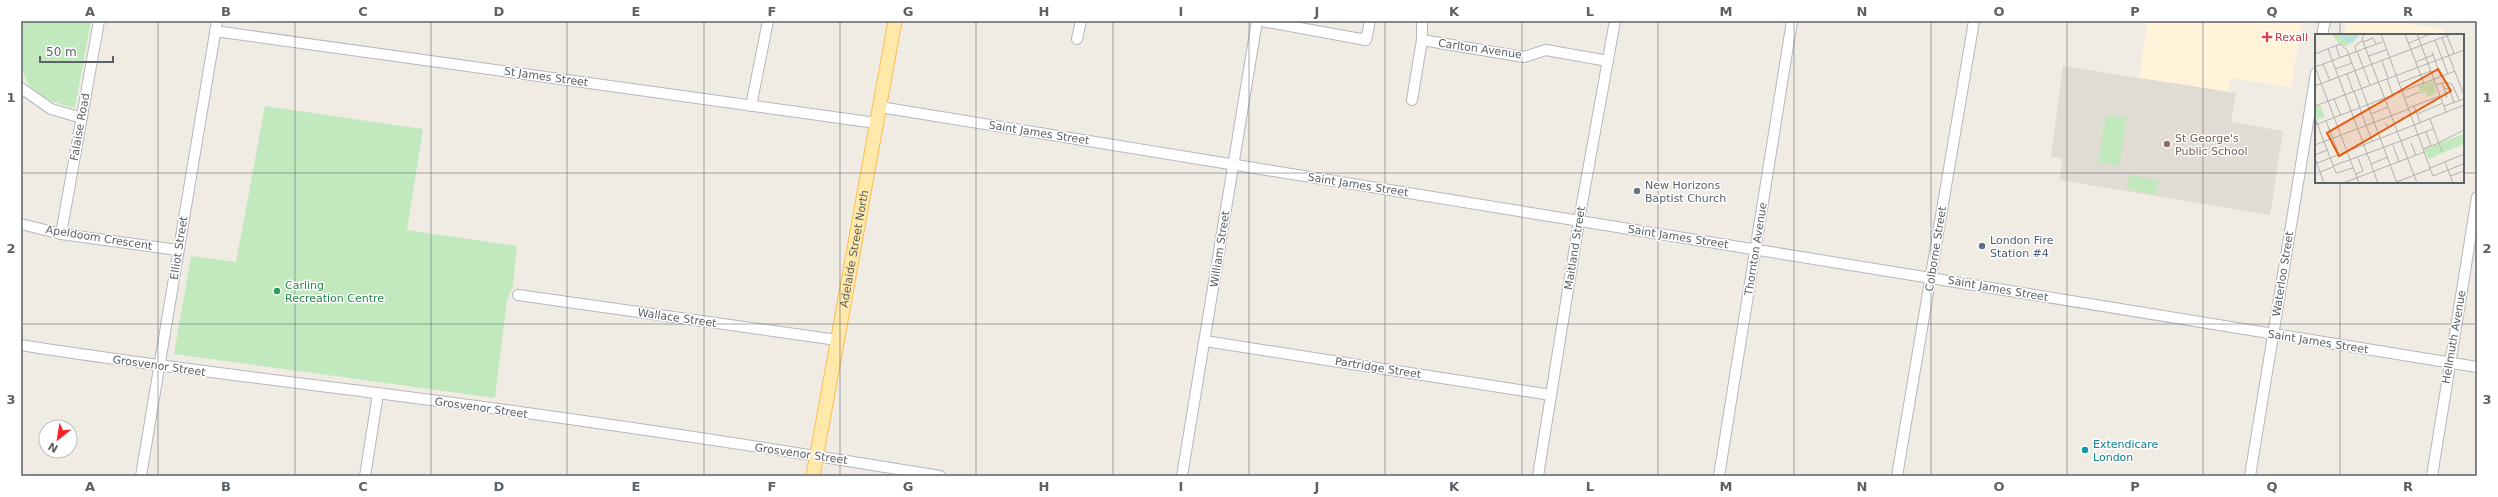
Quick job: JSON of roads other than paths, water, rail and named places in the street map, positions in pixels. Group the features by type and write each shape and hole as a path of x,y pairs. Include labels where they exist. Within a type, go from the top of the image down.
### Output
{"main road":[{"name":"Adelaide Street North","path":"813,476 895,21"}],"street":[{"name":"Falaise Road","path":"61,234 99,21"},
{"path":"751,106 768,21"},
{"path":"1078,39 1081,21"},
{"name":"William Street","path":"1182,476 1257,21"},
{"path":"1262,21 1366,40 1370,21"},
{"path":"1412,100 1422,40 1422,21"},
{"name":"Maitland Street","path":"1538,476 1579,221 1615,21"},
{"name":"Thornton Avenue","path":"1719,476 1792,21"},
{"name":"Colborne Street","path":"1897,476 1974,21"},
{"path":"2322,34 2324,21"},
{"name":"St James Street","path":"216,26 751,106 876,123"},
{"name":"Elliot Street","path":"141,476 216,26"},
{"name":"Carlton Avenue","path":"1422,40 1524,56 1546,50 1608,61"},
{"name":"Waterloo Street","path":"2250,476 2315,79"},
{"path":"21,88 51,109 82,118"},
{"name":"Saint James Street","path":"880,107 2477,367"},
{"name":"Hellmuth Avenue","path":"2432,476 2477,197"},
{"name":"Apeldoom Crescent","path":"21,224 61,234 178,250"},
{"name":"Wallace Street","path":"518,295 837,340"},
{"name":"Partridge Street","path":"1205,341 1551,395"},
{"name":"Grosvenor Street","path":"21,345 160,367 378,394 816,456 940,476"},
{"path":"365,476 378,394"}],"place":[{"name":"Rexall","path":"2267,37"},
{"name":"St George's Public School","path":"2167,144"},
{"name":"New Horizons Baptist Church","path":"1637,191"},
{"name":"London Fire Station #4","path":"1982,246"},
{"name":"Carling Recreation Centre","path":"277,291"},
{"name":"Extendicare London","path":"2085,450"}]}
